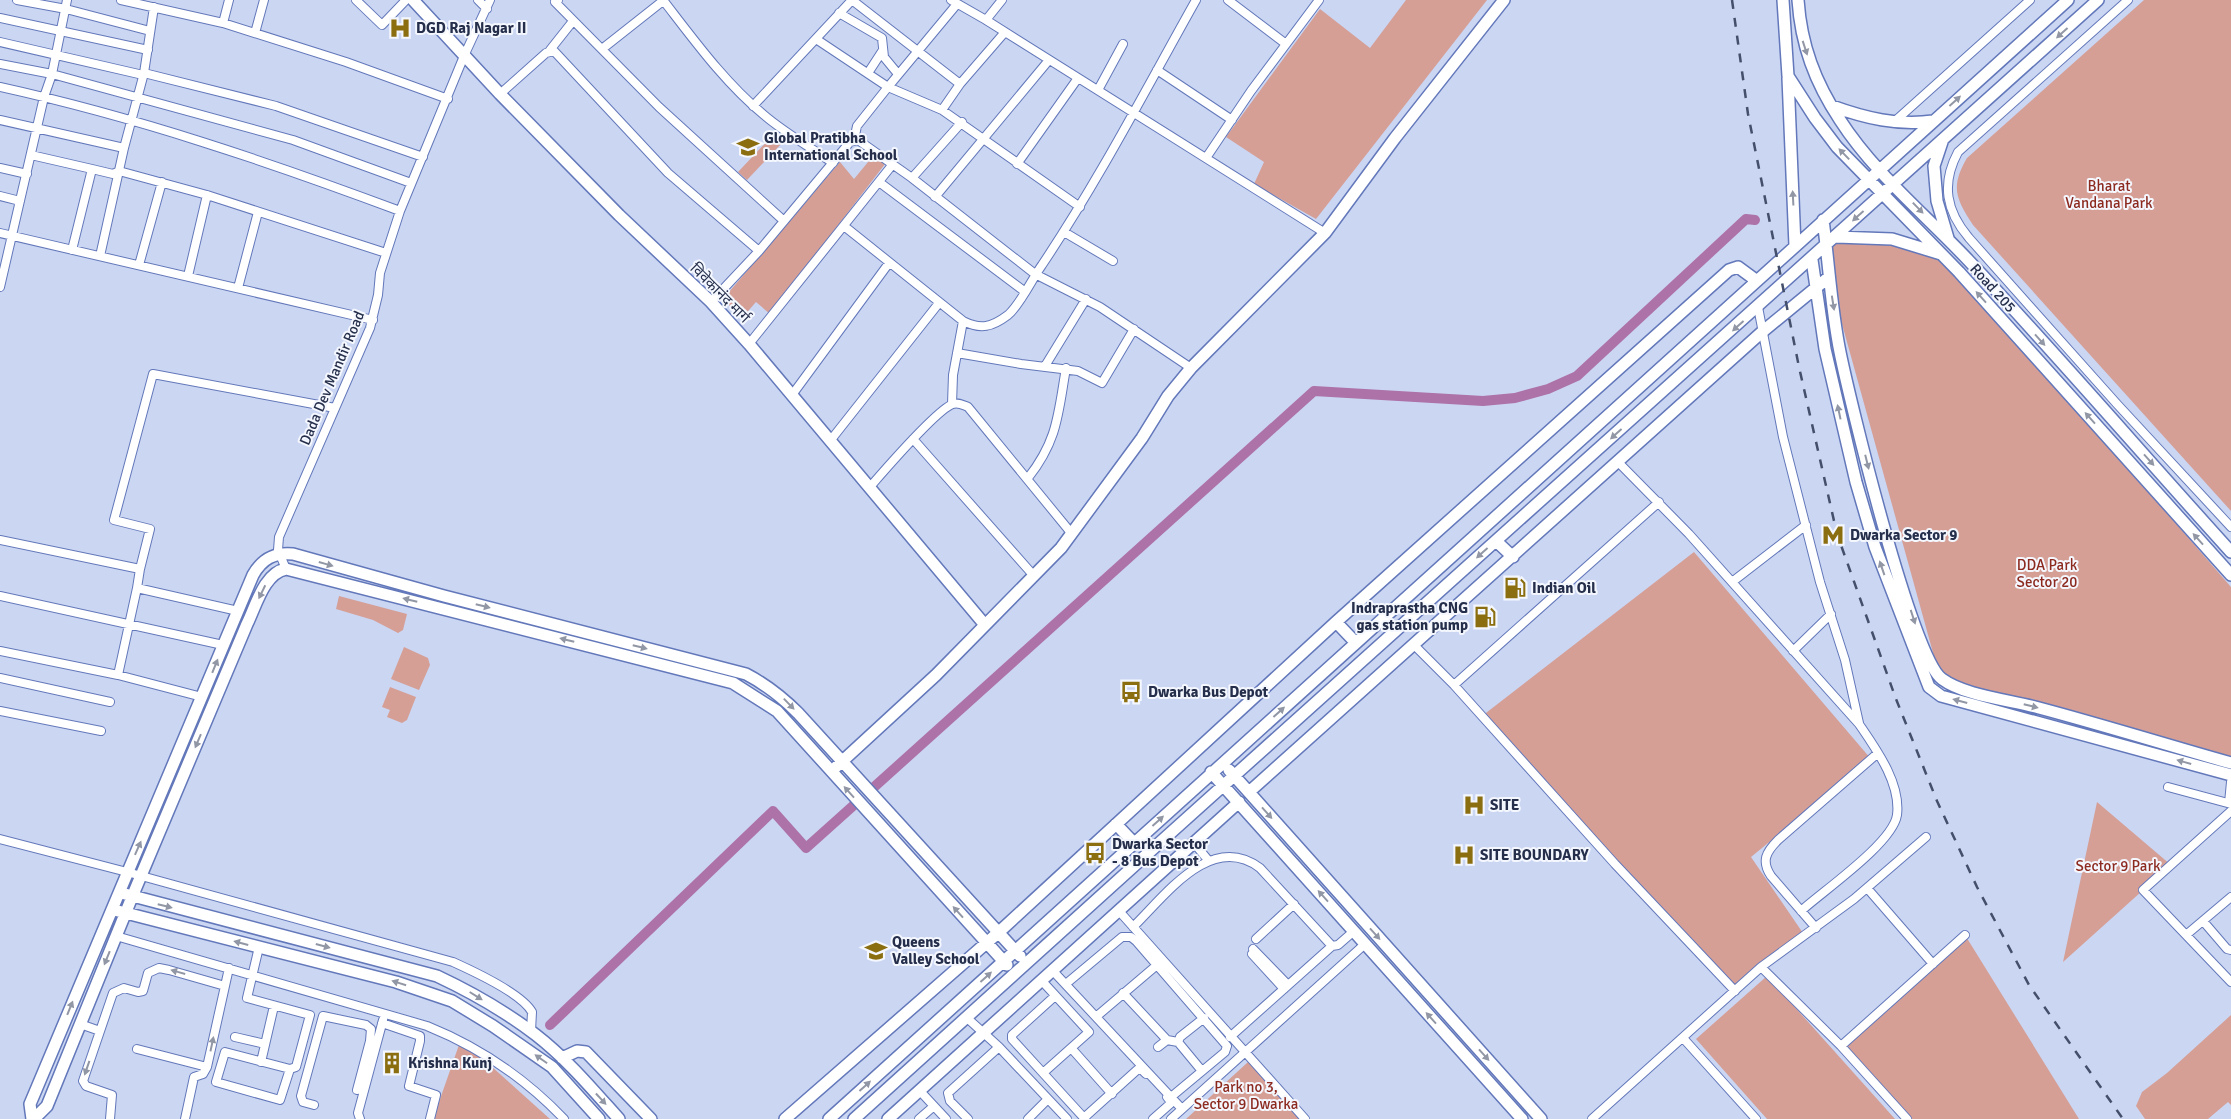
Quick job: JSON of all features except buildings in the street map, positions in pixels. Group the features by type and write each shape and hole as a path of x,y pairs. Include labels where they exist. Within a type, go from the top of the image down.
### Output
{"main road":[{"name":"विवेकानंद मार्ग","path":"413,0 500,94 619,215 711,302 792,394 985,625"},
{"path":"830,771 936,675 1034,576 1072,534 1142,438 1168,396 1191,368 1325,233 1395,138 1504,0"},
{"name":"Road 205","path":"1783,0 1788,76 1814,118 1837,147 1942,255 2231,575"},
{"name":"Road 205","path":"1798,0 1803,44 1839,120 1864,153 1948,239 2231,552"},
{"path":"829,1119 2068,0"},
{"path":"854,1119 1234,775 1812,260 2098,0"},
{"path":"1788,76 1795,246"},
{"path":"1832,106 1854,114 1894,122 1912,124 1933,121"},
{"path":"1943,140 1934,166 1937,202 1948,239"},
{"path":"1823,220 1840,351 1883,526 1918,633 1934,671 1940,678 1963,689 2085,720 2231,763"},
{"path":"1836,237 1892,238 1942,255"},
{"path":"1812,260 1825,349 1856,482 1887,581 1928,687 1941,696 2231,775"},
{"path":"785,1119 986,944 1336,622 1729,270 1738,267 1757,281"},
{"path":"1249,792 1619,463 1762,332 1829,277"},
{"path":"1496,541 1513,557"},
{"path":"33,1119 30,1104 223,645 258,566 265,559 279,555 293,554 444,596 746,674 779,694 1027,962"},
{"path":"33,1119 47,1106 132,897 247,624 268,581 277,572 286,569 733,683 777,712 1015,974"},
{"path":"1336,622 1356,643"},
{"path":"1223,763 1541,1119"},
{"path":"1211,772 1522,1119"},
{"path":"888,1119 985,1034 1239,802"},
{"path":"1116,824 1134,843"},
{"path":"118,892 437,976 462,988 531,1031 562,1058 619,1119"},
{"path":"111,909 396,982 452,1001 493,1026 552,1067 599,1119"},
{"path":"562,1058 577,1051 586,1052 651,1119"}],"street":[{"path":"17,0 66,9 150,31"},
{"path":"0,286 13,237 44,97 52,74 67,0"},
{"path":"121,0 223,23 346,62 448,99"},
{"path":"223,23 229,0"},
{"path":"255,33 264,0"},
{"path":"356,0 382,25 406,0"},
{"path":"478,0 487,9"},
{"name":"Dada Dev Mandir Road","path":"279,555 279,537 373,320 380,273 400,211 448,99 464,56 490,0"},
{"path":"558,0 555,2 660,108 784,221"},
{"path":"602,50 664,0 705,53 753,106 771,121 833,162"},
{"path":"753,106 852,0 960,84"},
{"path":"986,20 1002,0"},
{"path":"844,226 964,321 974,327 982,328 993,325 1010,314 1080,208 1196,0"},
{"path":"1228,0 1286,44"},
{"path":"1894,122 2030,0"},
{"path":"2128,0 1958,152 1952,164 1949,179 1950,205 1953,218 1961,228 2117,404 2231,527"},
{"path":"711,302 759,251 833,162 854,140 857,126 954,2 986,20 1325,233"},
{"path":"1206,158 1315,2"},
{"path":"100,256 124,148 144,74 154,8"},
{"path":"839,13 882,38 884,57 898,74"},
{"path":"0,18 148,50"},
{"path":"500,94 550,50 573,21"},
{"path":"942,110 960,84 1005,32"},
{"path":"816,39 888,87 942,110 962,122 982,139 1080,208"},
{"path":"0,42 276,106 423,157"},
{"path":"1098,90 1123,44"},
{"path":"550,50 560,56 605,107 668,173 759,251"},
{"path":"868,73 883,50"},
{"path":"936,197 982,139 1050,60"},
{"path":"0,64 52,74 293,140 411,183"},
{"path":"1157,70 1232,120"},
{"path":"1017,164 1078,78"},
{"path":"0,87 44,97 132,122 283,168 400,211"},
{"path":"0,120 124,148"},
{"path":"912,178 962,122"},
{"path":"854,140 864,143 912,178 1035,274 1086,299 1191,368"},
{"path":"31,155 92,170 113,174 119,171 162,182 386,253"},
{"path":"749,344 893,164"},
{"path":"0,168 27,174"},
{"path":"72,250 92,170"},
{"path":"139,265 162,182"},
{"path":"879,182 1024,291"},
{"path":"188,276 207,195"},
{"path":"0,196 20,201"},
{"path":"238,288 258,212"},
{"path":"1064,232 1113,261"},
{"path":"0,234 373,320"},
{"path":"0,255 8,257"},
{"path":"792,394 889,263"},
{"path":"1045,366 1086,299"},
{"path":"830,441 939,302"},
{"path":"1758,307 1781,427 1806,525 1845,660 1859,724"},
{"path":"952,404 953,375 964,321"},
{"path":"957,353 1066,368 1078,371 1102,383 1134,329"},
{"path":"1028,478 1041,461 1054,435 1066,368"},
{"path":"118,675 150,529 114,520 153,374 335,408"},
{"path":"869,488 913,439 952,404 959,403 968,407 1072,534"},
{"path":"913,439 1034,576"},
{"path":"1619,463 1659,502 1859,724 1878,752 1896,795 1897,814 1895,823 1880,843 1800,912"},
{"path":"1454,685 1659,502"},
{"path":"1732,582 1806,525"},
{"path":"0,540 140,569"},
{"path":"279,555 286,569"},
{"path":"137,588 238,611"},
{"path":"0,596 223,645"},
{"path":"1793,651 1831,614"},
{"path":"1414,645 1454,685 1616,864 1735,991"},
{"path":"0,651 118,675 202,698"},
{"path":"0,678 110,702"},
{"path":"0,711 101,731"},
{"path":"1816,928 1800,912 1765,867 1766,855 1778,840 1878,752"},
{"path":"2231,782 2230,806 2143,890 2231,982"},
{"path":"2168,787 2230,806"},
{"path":"1592,1119 1762,967 1868,888 1926,837"},
{"path":"0,840 142,876 453,962 491,981 525,1003 532,1012 531,1031"},
{"path":"1194,843 1208,860"},
{"path":"1133,927 1196,867 1208,860 1220,858 1252,862 1332,946"},
{"path":"1868,888 1933,964"},
{"path":"2186,935 2231,897"},
{"path":"1256,939 1294,904"},
{"path":"1119,911 1305,1119"},
{"path":"2203,921 2227,949 2231,950"},
{"path":"1230,1037 1332,946 1338,945 1354,931"},
{"path":"1841,1046 1965,935"},
{"path":"116,936 384,1013 450,1035 491,1058 536,1093 564,1119"},
{"path":"1067,983 1122,937 1130,937 1136,941 1204,1018 1227,1048 1225,1052 1171,1097"},
{"path":"1171,1119 1365,944"},
{"path":"260,947 247,999 310,1015 296,1067 290,1069 225,1052 216,1082 280,1100 290,1069"},
{"path":"1252,950 1286,987"},
{"path":"1097,1016 1157,965"},
{"path":"1762,967 1841,1046 1907,1119"},
{"path":"185,1119 194,1078 203,1074 207,1067 229,968"},
{"path":"110,1119 112,1095 86,1086 82,1081 113,993 124,988 138,992 143,991 148,972 153,969 169,970 225,986"},
{"path":"1053,971 1067,983 1182,1109"},
{"path":"1042,981 1089,1030 1088,1034 1072,1049 1043,1073"},
{"path":"1123,993 1166,1040 1178,1042 1202,1072"},
{"path":"1055,996 1012,1035 1012,1039 1085,1119 1137,1070 1143,1070 1171,1102 1153,1119"},
{"path":"261,1062 274,1006"},
{"path":"357,1090 371,1035 368,1026 373,1010"},
{"path":"360,1119 358,1113 384,1013"},
{"path":"314,1105 303,1102 301,1096 323,1017 327,1015 368,1026"},
{"path":"966,1017 1000,1047 1067,1119"},
{"path":"1178,1042 1180,1037 1204,1018"},
{"path":"382,1023 420,1036 409,1086 410,1088 436,1095 430,1119"},
{"path":"80,1024 100,1031"},
{"path":"235,1037 265,1044"},
{"path":"1683,1038 1756,1119"},
{"path":"1158,1047 1166,1040"},
{"path":"968,1119 950,1101 948,1093 1000,1047"},
{"path":"137,1049 207,1067"},
{"path":"1072,1049 1112,1094"},
{"path":"919,1090 946,1119"},
{"path":"1028,1119 1048,1099"},
{"path":"920,1119 934,1106"}],"green space":[{"path":"1406,0 1487,0 1316,219 1254,184 1264,162 1226,137 1320,9 1370,48"},
{"name":"Bharat Vandana Park","path":"2144,0 2231,0 2231,511 1973,225 1962,208 1957,193 1958,177 1967,158"},
{"path":"773,135 782,143 747,180 738,172"},
{"path":"873,156 885,164 770,314 756,302 742,318 723,299 840,162 854,179"},
{"name":"DDA Park Sector 20","path":"1860,236 1943,255 2231,587 2231,762 1940,678 1829,277 1827,245"},
{"path":"1694,552 1871,759 1751,857 1805,936 1735,991 1482,716"},
{"path":"339,596 407,614 403,630 398,633 373,620 336,609"},
{"path":"404,647 428,658 430,665 419,690 391,679"},
{"path":"390,687 416,697 407,720 402,723 387,717 390,710 382,707"},
{"name":"Sector 9 Park","path":"2097,802 2171,865 2063,962"},
{"path":"1965,935 2079,1119 1908,1119 1841,1046"},
{"path":"1767,976 1895,1119 1767,1119 1696,1039"},
{"path":"2231,1015 2231,1105 2228,1102 2208,1119 2145,1119 2136,1106 2142,1092 2167,1073"},
{"path":"460,1042 491,1066 550,1119 433,1119"},
{"name":"Park no 3, Sector 9 Dwarka","path":"1248,1062 1302,1119 1186,1119"}],"waterway":[{"path":"873,788 1314,391 1483,401 1515,398 1548,389 1577,376 1746,219 1755,220"},
{"path":"550,1025 773,811 806,848 854,805"}],"railway":[{"path":"1732,0 1748,114 1799,367 1837,534 1896,699 1937,801 1977,887 2029,985 2123,1119"}],"place":[{"name":"DGD Raj Nagar II","path":"400,28"},
{"name":"Global Pratibha International School","path":"748,147"},
{"name":"Dwarka Sector 9","path":"1833,535"},
{"name":"Indian Oil","path":"1515,588"},
{"name":"Indraprastha CNG gas station pump","path":"1485,617"},
{"name":"Dwarka Bus Depot","path":"1131,692"},
{"name":"SITE","path":"1474,805"},
{"name":"Dwarka Sector - 8 Bus Depot","path":"1095,853"},
{"name":"SITE BOUNDARY","path":"1464,855"},
{"name":"Queens Valley School","path":"876,951"},
{"name":"Krishna Kunj","path":"392,1063"}]}
